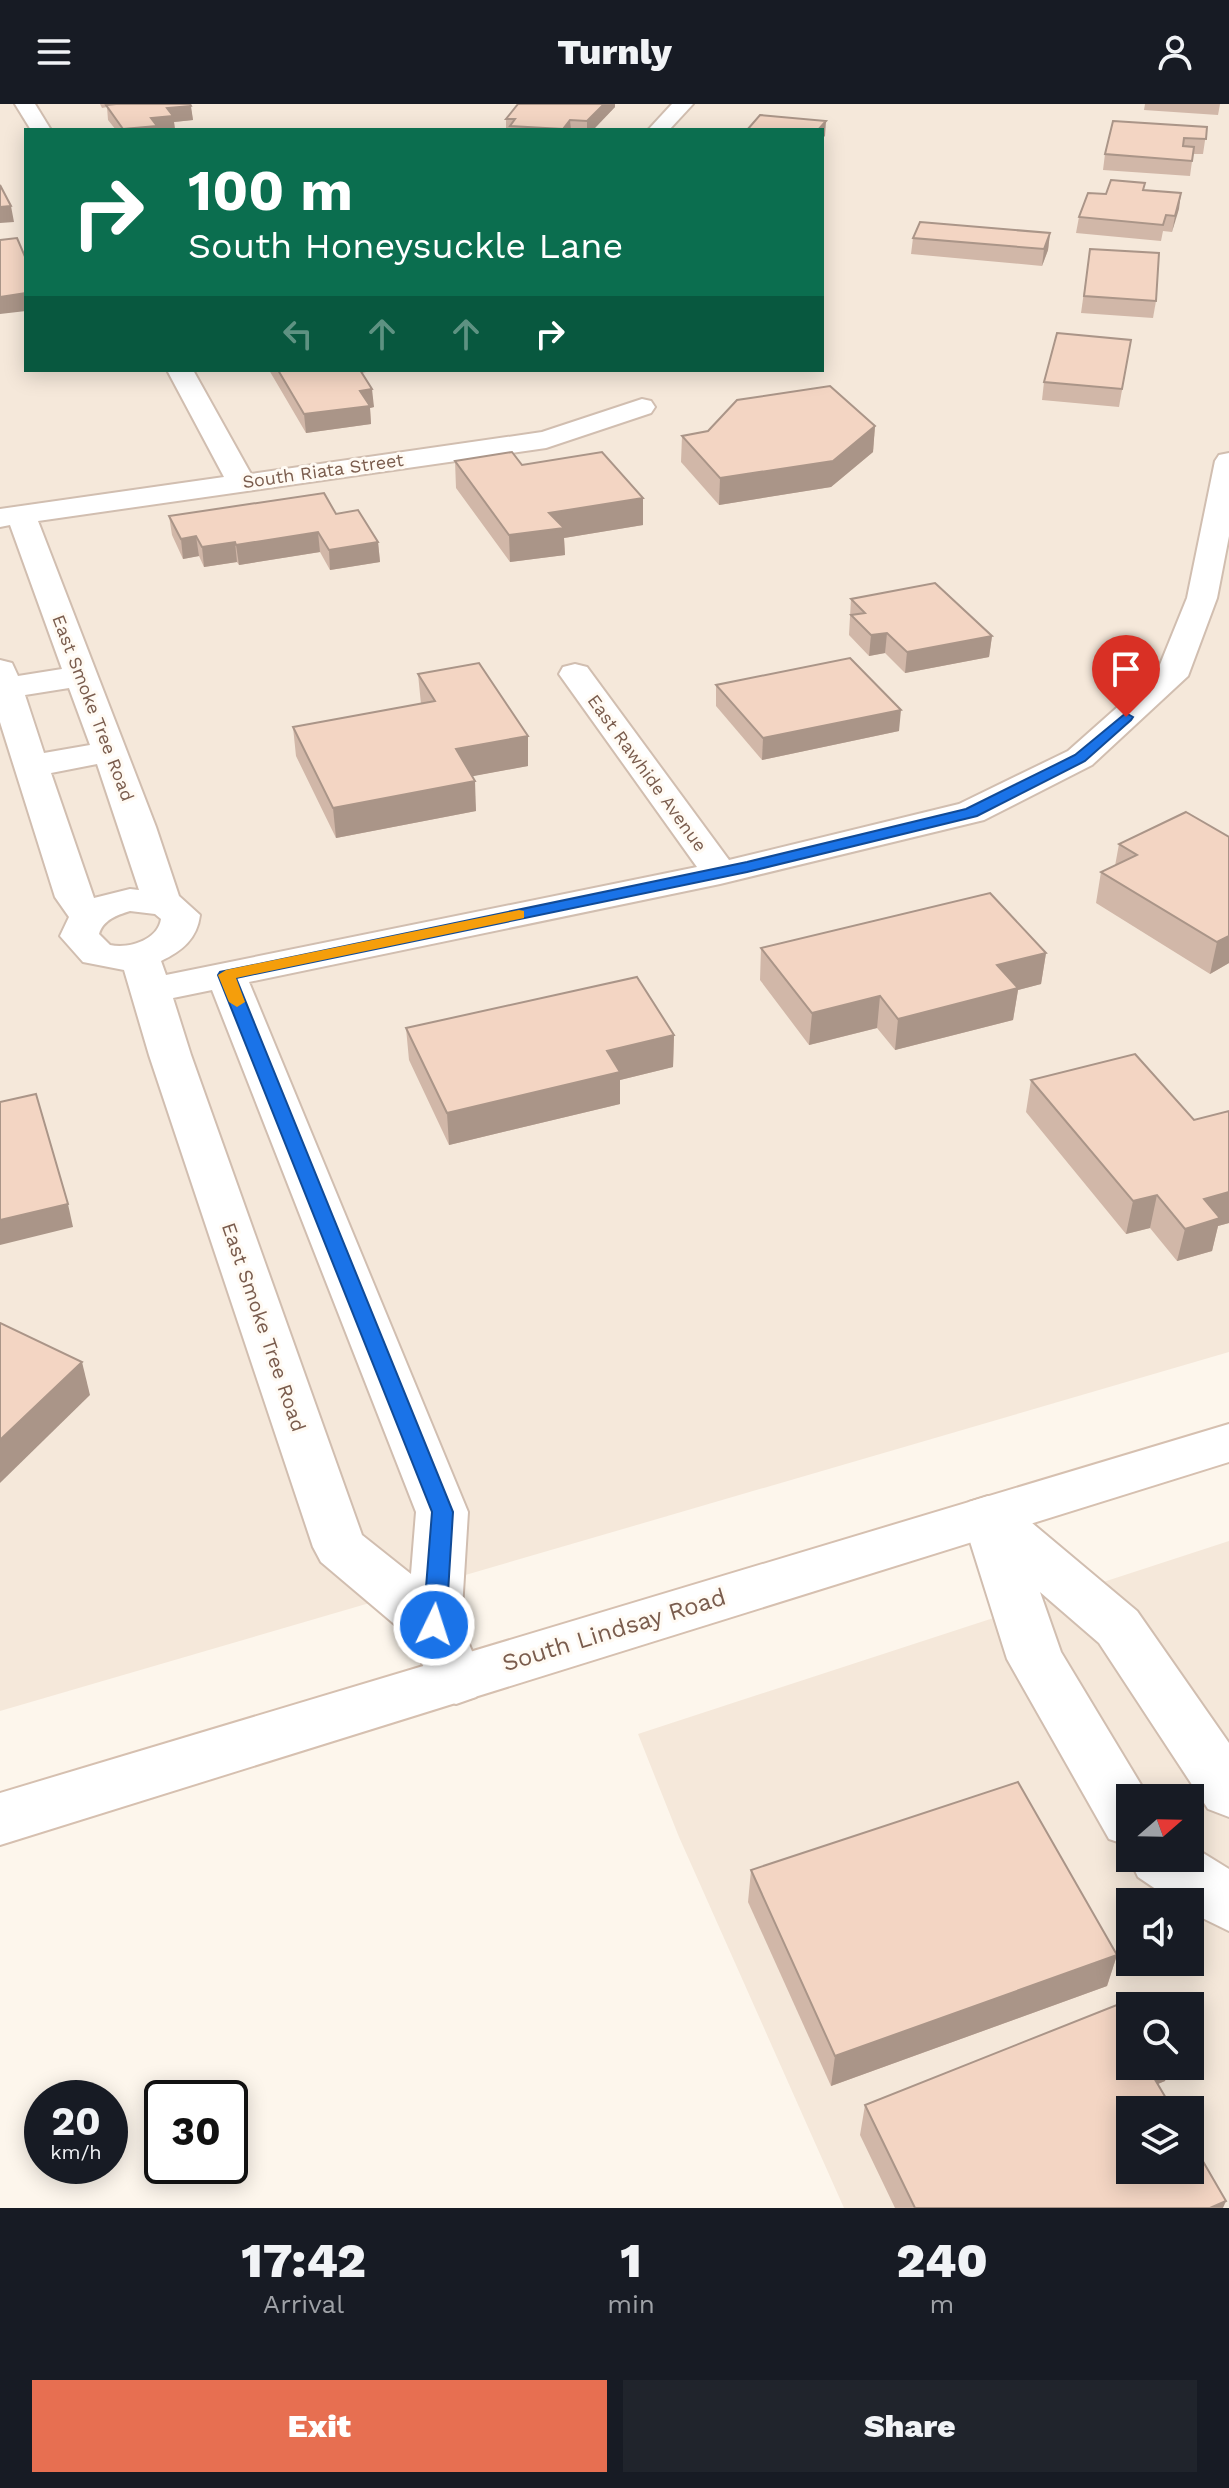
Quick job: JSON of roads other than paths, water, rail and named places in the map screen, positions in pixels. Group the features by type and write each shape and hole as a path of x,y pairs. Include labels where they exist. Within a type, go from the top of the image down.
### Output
{"street":[{"path":"25,104 40,128"},
{"path":"660,128 683,104"},
{"path":"181,372 241,482"},
{"name":"South Riata Street","path":"10,516 546,440 642,407"},
{"path":"162,902 130,900 99,909 88,917 79,936 93,952 116,957 146,973 226,975 720,873 829,849 971,812 1080,758 1172,676 1202,598 1229,461"},
{"name":"East Smoke Tree Road","path":"10,516 80,676 162,902 180,916 178,935 157,951 146,973 175,1070 340,1547 434,1625"},
{"name":"East Rawhide Avenue","path":"575,674 720,873"},
{"path":"80,676 3,679 74,897 88,917"},
{"path":"30,766 109,752"},
{"name":"East Smoke Tree Road","path":"226,975 442,1512 434,1625 456,1680"},
{"name":"South Lindsay Road","path":"0,1819 1229,1443"},
{"path":"988,1516 1118,1627 1229,1791"},
{"path":"988,1516 1035,1659 1116,1796"},
{"path":"1181,1872 1229,1903"}]}
